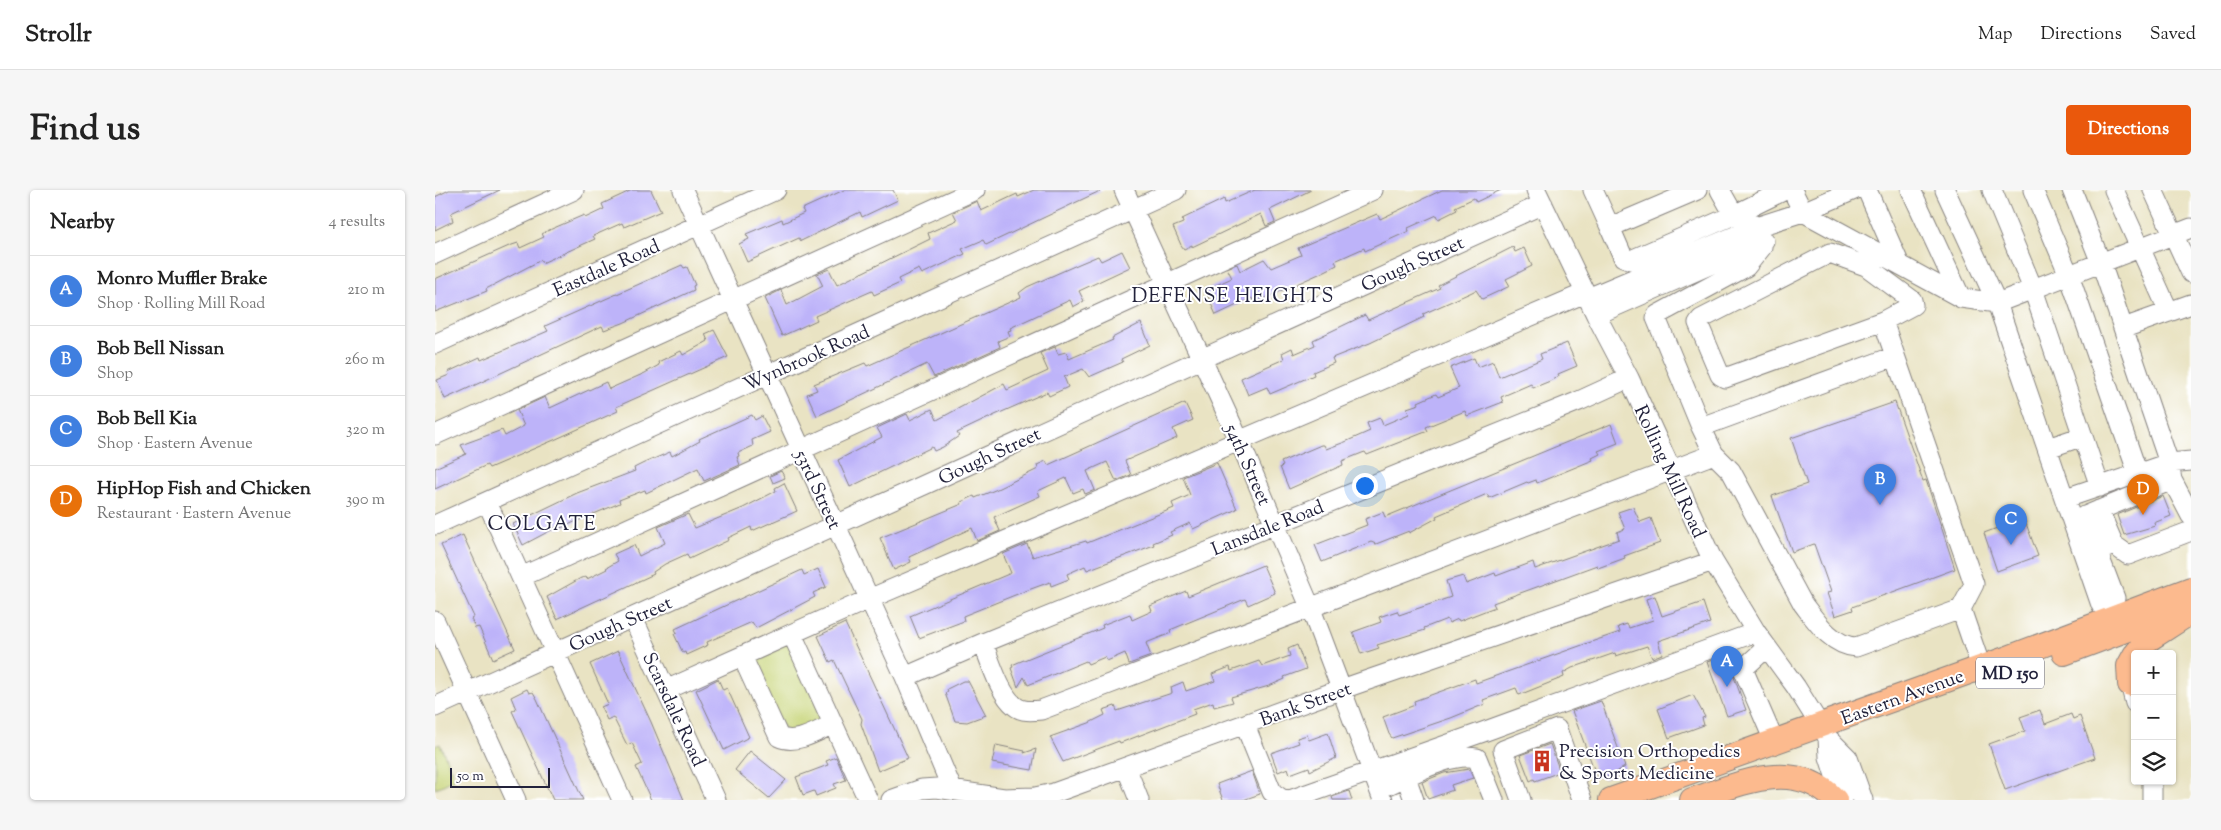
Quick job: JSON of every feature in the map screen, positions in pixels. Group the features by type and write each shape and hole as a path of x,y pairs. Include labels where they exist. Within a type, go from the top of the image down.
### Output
{"main road":[{"name":"Eastern Avenue","path":"1611,800 1774,741 1823,732 2191,589"},
{"name":"Eastern Avenue","path":"1654,800 1981,667 2116,619 2191,606"},
{"path":"2139,650 2146,642 2191,612"},
{"path":"2131,662 2129,666 2131,684"},
{"path":"1692,800 1759,778 1772,776 1800,778 1824,788 1835,800"}],"street":[{"path":"435,254 574,190"},
{"name":"53rd Street","path":"683,190 905,677 952,789"},
{"name":"Eastdale Road","path":"435,344 776,190"},
{"path":"435,435 975,190"},
{"name":"54th Street","path":"1124,190 1239,440 1311,608 1381,795"},
{"name":"Wynbrook Road","path":"435,525 1177,190"},
{"path":"521,576 1373,190"},
{"path":"1593,190 1623,257 1631,260 1734,215 1785,190"},
{"path":"1609,225 1615,225 1697,190"},
{"path":"1720,190 1734,215 1760,234 1762,247 1746,267 1657,315 1713,454 1731,471 1803,604 1817,622 1838,642 1856,647 1961,610 1974,584 1883,321"},
{"path":"1792,190 1803,212 1961,298 1997,303 2191,228"},
{"path":"1596,315 1760,234 1835,194 1854,190"},
{"path":"1867,190 1900,265"},
{"path":"1911,190 1961,298"},
{"path":"1945,190 1997,303 2066,498 2085,516 2106,548 2115,598 2116,619"},
{"path":"1992,190 2033,289 2100,487"},
{"path":"2033,190 2069,275 2138,474"},
{"path":"2071,190 2101,263 2123,328 2182,464 2191,516"},
{"path":"2114,190 2169,312"},
{"path":"2153,190 2191,274"},
{"name":"Rolling Mill Road","path":"1540,197 1586,295 1629,378 1713,561 1761,639 1789,676 1823,732"},
{"name":"Gough Street","path":"435,707 1202,358 1540,197"},
{"path":"666,690 1239,440 1586,295 1760,234"},
{"path":"1830,254 1866,266 1912,300 1913,306 1883,321 1725,378 1720,375 1698,323 1701,319 1830,254"},
{"path":"2123,328 2191,304"},
{"path":"1701,427 1895,356"},
{"name":"Lansdale Road","path":"905,677 983,643 1579,401 1629,378"},
{"path":"2048,448 2083,436"},
{"path":"983,643 1008,700 1016,708 1027,712 1041,710 1713,454"},
{"path":"2066,498 2138,474 2182,464"},
{"path":"2085,516 2182,464"},
{"path":"487,502 622,800"},
{"path":"2085,516 2101,604 2116,619"},
{"path":"2106,548 2128,555 2191,531"},
{"name":"Bank Street","path":"891,800 922,789 952,789 1005,798 1035,797 1126,767 1342,689 1713,561"},
{"path":"1961,610 1981,667"},
{"name":"Scarsdale Road","path":"633,618 716,800"},
{"path":"435,621 516,800"},
{"path":"792,634 868,800"},
{"path":"1761,639 1743,669 1774,741"},
{"path":"1245,725 1272,792 1283,799 1290,800 1372,770 1761,639"},
{"path":"742,656 779,737 786,740 794,740 833,724"},
{"path":"1521,800 1503,750 1557,729 1582,800"},
{"path":"1823,732 1843,800"},
{"path":"1823,732 1849,758 1863,800"},
{"path":"1381,795 1409,775 1464,756 1477,758 1488,798"},
{"path":"1126,767 1139,800"},
{"path":"1409,775 1414,800"},
{"path":"2152,785 2152,800"}],"green space":[{"path":"790,639 829,719 787,735 748,658"},
{"path":"440,744 455,779 435,789 435,746"}],"building":[{"path":"449,190 500,190 451,213 453,221 435,230 435,197"},
{"path":"632,190 651,190 661,211 624,227 622,223 593,236 595,239 542,263 541,260 486,289 487,291 435,312 435,279 509,246 518,243 520,248 544,237 542,234 547,231 584,215 585,218 604,209 602,204"},
{"path":"844,190 893,190 898,200 862,217 860,212 801,241 799,238 747,262 739,244 749,239 746,234 782,219 783,223 804,213 802,209"},
{"path":"1034,190 1102,190 986,245 983,240 962,249 965,254 922,274 919,269 898,279 900,283 874,295 872,291 815,316 817,320 782,336 765,298 781,290 787,305 823,286 817,274 829,269 837,285 930,239 928,233 957,220 953,212 977,201 981,211 1017,194 1018,197"},
{"path":"1255,190 1311,190 1270,210 1275,222 1266,226 1261,214 1184,249 1173,227 1183,223 1182,219 1224,199 1225,203"},
{"path":"1442,190 1501,190 1476,202 1474,198 1455,207 1457,210 1439,219 1437,215 1408,228 1409,231 1365,251 1364,248 1335,261 1337,265 1254,303 1252,298 1216,315 1205,290 1232,278 1227,268 1237,264 1240,271 1264,259 1271,268 1301,255 1298,248 1377,214 1380,219"},
{"path":"1513,247 1515,252 1524,248 1532,266 1506,279 1510,286 1482,299 1476,290 1423,314 1424,317 1370,343 1332,358 1334,363 1313,372 1314,375 1270,394 1267,387 1248,395 1241,378 1284,359 1282,353 1292,348 1294,354 1315,345 1313,340 1365,315 1368,320 1440,288 1438,285"},
{"path":"1122,251 1130,267 1079,291 1084,301 1073,307 1070,300 1010,328 1011,330 1008,331 1010,336 998,341 1000,347 934,377 927,364 817,416 807,394 817,390 814,384 865,363 867,366 1021,297 1019,293 1027,287 1079,264 1098,256 1101,261"},
{"path":"682,265 684,268 687,267 695,285 693,286 694,290 623,323 604,330 602,326 445,399 437,380 449,375 448,372 480,357 481,360 548,331 545,326"},
{"path":"1141,323 1150,345 1121,359 1123,362 1089,377 1083,369 1064,377 1068,387 1049,396 1047,392 995,415 957,433 959,436 943,447 934,451 932,447 850,487 838,460 882,437 877,428 907,414 910,420 932,409 937,420 1004,384 1007,390 1048,371 1040,353 1055,347 1058,354 1066,352 1069,359 1113,340 1112,338"},
{"path":"714,330 728,357 616,407 618,411 554,440 489,468 487,465 435,489 435,468 466,454 461,445 502,430 505,436 524,426 517,410 545,397 550,408 606,382 609,389 645,373 659,365 658,362 681,351 683,355 708,341 705,334"},
{"path":"1567,343 1577,366 1558,374 1559,376 1550,381 1533,388 1531,384 1501,397 1503,402 1467,416 1465,411 1426,427 1428,431 1367,455 1365,452 1342,461 1343,465 1289,489 1280,467 1283,466 1281,462 1321,445 1324,445 1326,449 1345,442 1370,431 1367,423 1380,418 1383,425 1409,414 1407,408 1419,404 1418,402 1436,394 1438,397 1459,388 1450,368 1474,358 1478,367 1493,361 1499,377 1542,359 1540,354"},
{"path":"1895,402 1923,481 1926,480 1955,569 1852,607 1853,610 1835,616 1827,593 1831,592 1814,544 1792,552 1772,496 1807,484 1791,438"},
{"path":"1185,403 1193,420 1173,429 1177,438 1125,461 1131,475 1116,481 1107,462 1087,471 1095,490 1085,494 1083,489 1073,493 1066,478 1038,491 1040,496 994,517 1000,531 977,541 972,528 909,557 911,562 894,570 880,538 962,504 961,502 974,496 975,498 995,490 1038,469 1037,465 1046,461 1048,465"},
{"path":"752,415 755,420 762,416 770,432 752,440 753,446 738,453 739,456 737,457 740,465 704,481 698,468 646,493 645,490 619,500 620,503 558,529 557,527 523,545 513,524 577,493 635,471 634,468 644,463 670,452 672,456 700,441 699,439"},
{"path":"1611,424 1618,443 1598,451 1600,454 1592,458 1593,460 1537,483 1536,480 1527,482 1489,498 1487,494 1436,516 1437,518 1409,533 1409,531 1376,544 1371,542 1322,562 1315,545 1367,525 1365,519 1383,512 1385,517"},
{"path":"1217,463 1237,509 1193,529 1190,523 1170,532 1172,535 1153,543 1154,545 1087,570 1085,566 1067,574 1069,579 1051,586 1050,582 1020,593 963,616 964,621 919,638 910,616 1011,573 1003,554 1027,544 1033,557 1086,541 1087,543 1174,508 1172,503 1190,495 1183,477"},
{"path":"781,471 785,478 773,483 770,476"},
{"path":"784,483 797,511 752,531 751,527 689,559 687,554 665,564 653,572 654,574 557,619 547,597 581,578 586,577 587,579 607,569 618,561 614,554 634,545 639,556 665,543 658,527 688,514 695,528 743,508 776,491 775,488"},
{"path":"2163,496 2171,516 2154,523 2155,526 2124,535 2117,515"},
{"path":"1633,507 1640,522 1651,518 1660,543 1598,568 1597,565 1493,603 1495,607 1459,621 1458,619 1449,623 1447,619 1424,628 1425,630 1377,645 1379,648 1361,654 1353,632 1381,622 1379,617 1397,611 1399,615 1451,597 1446,581 1463,576 1466,584 1495,573 1496,576 1533,562 1535,569 1619,539 1617,532 1625,529 1618,512"},
{"path":"2024,518 2038,556 1997,571 1984,533"},
{"path":"463,535 515,649 493,659 479,627 475,628 471,619 474,617 441,545"},
{"path":"1263,565 1275,593 1248,605 1245,599 1170,630 1171,633 1146,643 1151,656 1129,664 1125,653 1107,661 1105,657 1088,664 1086,661 1028,685 1024,677 1018,687 1011,668 1013,667 1012,665 1103,628 1102,625 1130,614 1132,620 1152,611 1150,606 1186,591 1188,596"},
{"path":"818,569 826,587 813,593 815,597 756,628 752,622 707,642 708,645 686,655 685,652 683,653 674,634 677,633 675,629 802,570 804,575"},
{"path":"1655,596 1662,616 1703,602 1710,623 1658,641 1662,654 1652,658 1647,646 1616,656 1615,653 1572,668 1563,673 1564,677 1519,695 1516,688 1483,700 1485,704 1451,718 1392,738 1389,734 1383,717 1415,705 1414,701 1475,679 1476,683 1620,632 1618,627 1627,624 1629,628 1653,620 1646,599"},
{"path":"845,623 908,758 878,771 861,724 862,719 834,660 830,662 818,636"},
{"path":"1297,645 1306,669 1284,677 1285,679 1269,686 1231,697 1233,702 1214,707 1213,702 1193,709 1195,714 1120,743 1119,741 1063,762 1050,737 1105,715 1103,710 1115,706 1117,711 1172,693 1171,687 1183,682 1186,691 1215,681 1212,674 1230,667 1231,671 1259,661 1262,666 1290,656 1288,649"},
{"path":"618,651 684,800 651,800 636,767 642,764 632,743 627,745 613,717 607,720 601,707 608,704 590,664"},
{"path":"1726,655 1746,710 1727,716 1707,662"},
{"path":"718,679 723,690 727,688 749,737 724,750 696,690"},
{"path":"963,681 968,681 986,715 967,722 955,721 945,693 948,691 947,689"},
{"path":"527,689 529,693 533,692 537,699 583,800 553,800 512,711 516,709 511,697"},
{"path":"1693,695 1705,717 1702,718 1704,725 1669,738 1658,709"},
{"path":"1601,701 1625,767 1603,779 1602,776 1597,777 1572,711"},
{"path":"2040,710 2045,724 2071,714 2073,719 2080,716 2095,758 2005,790 1989,744 2025,731 2020,717"},
{"path":"1328,733 1336,758 1310,771 1309,767 1290,774 1288,768 1278,772 1271,753 1299,743 1297,738 1307,735 1309,740"},
{"name":"Precision Orthopedics & Sports Medicine","path":"1550,744 1560,772 1530,781 1520,755"},
{"path":"996,745 1025,751 1024,753 1036,749 1032,770 992,763"},
{"path":"750,751 786,780 769,798 735,770"},
{"path":"836,757 846,780 834,784 836,788 816,796 814,791 803,795 796,777 828,765 826,761"},
{"path":"1469,769 1473,778 1451,785 1453,790 1428,799 1422,782 1444,773"},
{"path":"1252,771 1260,794 1243,800 1223,800 1217,784"},
{"path":"1349,791 1352,800 1333,800 1332,797"}],"place":[{"name":"Bob Bell Nissan","path":"1880,505"},
{"name":"HipHop Fish and Chicken","path":"2143,515"},
{"name":"Bob Bell Kia","path":"2011,545"},
{"name":"Monro Muffler Brake","path":"1727,687"},
{"name":"Precision Orthopedics & Sports Medicine","path":"1542,761"}],"district":[{"name":"DEFENSE HEIGHTS","path":"1233,295"},
{"name":"COLGATE","path":"542,523"}]}
